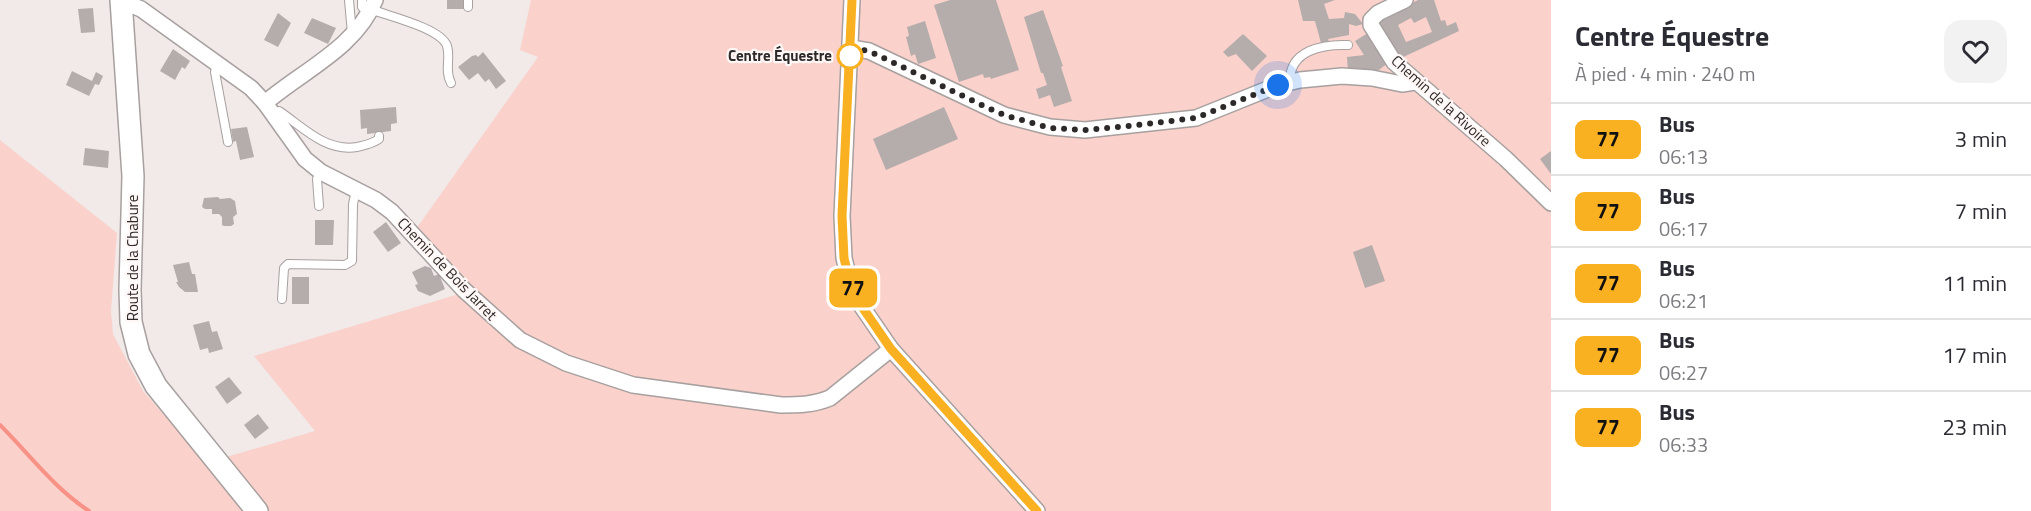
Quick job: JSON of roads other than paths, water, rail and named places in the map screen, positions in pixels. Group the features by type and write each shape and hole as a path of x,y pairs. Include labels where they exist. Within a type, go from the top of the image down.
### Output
{"main road":[{"name":"Route de la Chabure","path":"121,3 132,176 131,322 139,354 156,386 257,511"}],"street":[{"path":"852,0 842,216 844,258 856,298 891,349 1037,511"},
{"name":"Chemin de la Rivoire","path":"1405,0 1374,15 1371,20 1371,25 1389,55 1415,81 1506,159 1551,203"},
{"name":"Chemin de Bois Jarret","path":"121,3 141,9 251,88 305,159 321,172 376,200 392,212 464,290 520,340 566,363 633,385 732,400 804,405 830,398 891,349"},
{"path":"268,108 352,35 369,6"},
{"path":"851,48 869,51 1004,115 1050,128 1085,130 1196,118 1290,82 1342,76 1372,78 1402,84 1415,81"}],"lane":[{"path":"349,0 352,35"},
{"path":"369,6 440,36 447,46 447,74 451,83"},
{"path":"1290,82 1294,64 1308,51 1329,44 1348,45"},
{"path":"218,63 215,72 228,142"},
{"path":"268,108 279,111 328,145 349,148 367,145 375,142 379,136"},
{"path":"319,206 317,180 321,172"},
{"path":"282,299 283,272 288,264 345,265 352,261 353,204 357,190"}],"waterway":[{"path":"0,425 53,481 89,511"}],"place":[{"name":"Centre Équestre","path":"850,56"}]}
